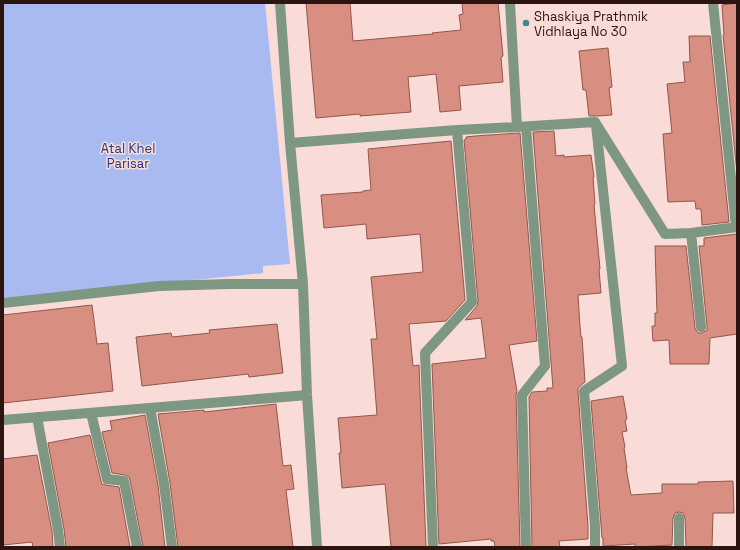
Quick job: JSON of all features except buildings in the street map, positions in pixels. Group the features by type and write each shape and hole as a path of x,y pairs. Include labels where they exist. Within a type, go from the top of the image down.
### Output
{"street":[{"path":"280,3 290,143 303,284 307,394 317,547"},
{"path":"510,3 545,366 522,395 526,547"},
{"path":"595,122 665,234 691,233 737,227 713,3"},
{"path":"290,143 456,130 595,122"},
{"path":"595,122 622,366 584,391 595,526 595,547"},
{"path":"433,547 425,352 472,302 456,130"},
{"path":"691,233 702,327"},
{"path":"3,303 159,286 303,284"},
{"path":"3,420 307,394"},
{"path":"150,408 164,484 172,547"},
{"path":"91,413 107,480 124,481 137,547"},
{"path":"37,417 60,547"},
{"path":"679,518 679,547"}],"green space":[{"name":"Atal Khel Parisar","path":"3,3 265,3 290,264 263,266 263,273 3,299"}],"place":[{"name":"Shaskiya Prathmik Vidhlaya No 30","path":"526,23"}]}
